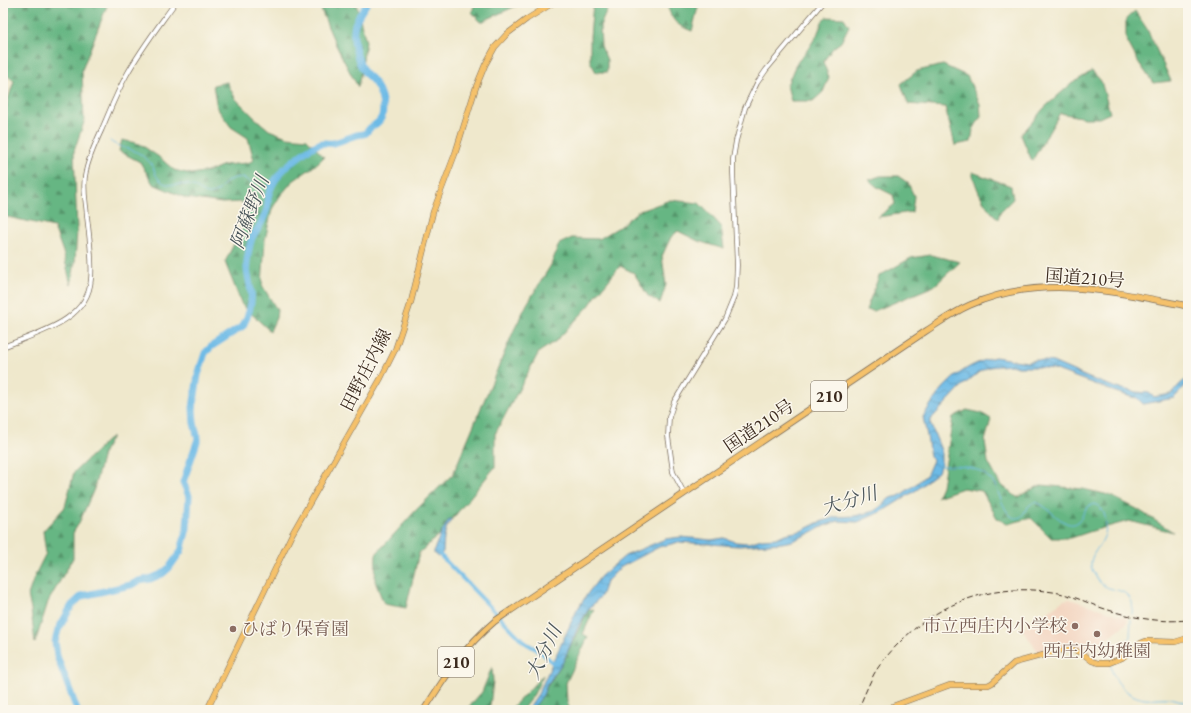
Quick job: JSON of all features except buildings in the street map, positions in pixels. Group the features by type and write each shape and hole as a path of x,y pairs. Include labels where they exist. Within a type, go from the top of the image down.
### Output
{"highway":[{"name":"国道210号","path":"424,710 446,675 461,655 480,634 495,621 956,312 982,300 1000,294 1018,290 1052,287 1108,291 1188,306"}],"main road":[{"name":"田野庄内線","path":"207,710 290,540 381,378 395,350 411,302 433,212 455,154 476,87 485,65 495,47 507,34 527,19 553,3"},
{"path":"888,710 893,706 950,685 988,685 1014,663 1062,650 1070,649 1082,653 1092,661 1098,663 1109,662 1122,658 1141,642 1174,642 1188,638"}],"street":[{"path":"3,347 48,329 70,317 82,306 88,296 91,286 92,273 87,206 84,190 86,171 106,119 127,74 175,3"},
{"path":"684,493 673,472 668,436 668,421 674,402 725,319 734,297 737,265 733,164 740,124 748,100 761,78 773,61 822,3"}],"shaded area":[{"name":"市立西庄内小学校","path":"1070,599 1127,618 1127,623 1089,653 1071,645 1039,653 1022,629 1064,600"}],"green space":[{"path":"3,3 108,3 82,70 84,122 74,151 77,230 75,262 71,285 63,252 54,227 3,216 3,115 14,81 3,72"},
{"path":"319,3 356,3 366,42 358,87 327,25"},
{"path":"475,3 521,3 481,22 472,12"},
{"path":"593,3 610,3 600,26 601,46 607,60 607,72 596,72 590,61 590,37"},
{"path":"666,3 699,3 692,31 681,26 675,21 670,14"},
{"path":"1135,11 1147,29 1171,81 1153,83 1139,63 1126,39 1126,19"},
{"path":"826,17 844,18 849,26 841,42 833,48 823,62 829,77 823,92 813,101 791,101 787,85 796,64 817,35 822,22"},
{"path":"943,65 967,76 980,104 981,116 973,130 971,142 955,145 945,107 908,104 901,84 917,71"},
{"path":"1092,71 1101,81 1110,113 1099,118 1085,118 1060,113 1032,161 1021,135 1044,108 1071,84"},
{"path":"227,82 235,98 269,130 287,137 307,139 324,157 293,181 280,196 272,209 265,240 262,285 277,310 276,318 270,331 242,305 225,262 242,228 245,207 242,202 222,203 186,198 153,184 140,162 119,151 122,140 140,144 159,157 174,170 191,174 210,171 224,165 248,163 254,160 248,138 231,127 217,108 213,85"},
{"path":"972,172 1011,186 1013,199 1000,212 998,219 982,198 976,186"},
{"path":"880,176 898,176 908,183 914,196 912,212 878,217 895,204 893,195 877,187 869,180"},
{"path":"670,200 699,203 721,226 724,249 698,241 678,231 671,237 662,256 666,285 660,303 648,296 634,273 620,266 589,306 556,341 539,352 495,434 495,467 440,534 419,553 406,608 384,604 375,581 376,554 417,509 453,474 514,330 527,304 551,265 559,244 572,238 599,239 619,227 637,212"},
{"path":"931,255 960,262 934,286 874,311 866,310 879,276 911,258"},
{"path":"967,410 981,413 991,419 985,441 988,462 1000,484 1018,498 1041,485 1083,489 1109,495 1137,509 1173,532 1129,521 1071,538 1051,538 1031,518 1007,524 997,518 982,491 963,488 937,497 942,486 953,417"},
{"path":"112,436 103,454 94,489 73,533 73,558 48,602 35,643 28,595 35,575 46,553 43,531 65,507 74,472"},
{"path":"594,609 583,634 588,637 566,683 567,702 570,710 532,710 563,662 588,610"},
{"path":"492,667 493,681 490,706 486,710 466,710 482,692"},
{"path":"543,675 534,694 522,710 510,710"}],"water":[{"path":"995,357 1027,362 1036,360 1053,362 1089,378 1117,388 1149,393 1154,397 1171,394 1188,378 1188,384 1174,398 1143,404 1137,398 1110,390 1054,369 1018,367 1011,365 989,367 979,372 960,388 932,418 930,423 941,450 941,463 938,472 918,489 883,511 858,522 838,521 792,541 782,543 739,546 679,542 659,547 621,567 606,582 601,596 588,610 579,625 563,662 547,685 543,695 532,710 527,710 538,694 577,610 601,576 625,556 665,539 681,537 711,540 724,538 736,542 748,543 762,539 776,538 785,534 801,531 817,523 836,517 855,516 874,511 890,498 899,496 927,474 933,460 930,457 923,417 944,387 972,366"},
{"path":"449,519 452,519 445,531 443,552 438,557 434,554 435,547"}],"waterway":[{"name":"阿蘇野川","path":"77,710 57,656 55,642 58,630 72,605 82,596 131,585 162,574 169,568 181,551 187,528 189,496 183,482 198,439 194,423 193,408 198,375 205,353 212,346 243,326 247,318 251,305 247,266 249,250 252,238 267,209 268,197 272,185 286,167 310,149 321,143 334,143 366,133 370,128 379,122 382,116 383,107 379,92 375,84 362,68 357,56 354,42 355,24 367,3"},
{"path":"110,141 136,152 149,161 157,177 169,185 192,186 209,194 219,190 228,181 234,178 240,178 250,182 268,199"},
{"path":"939,466 966,467 983,473 994,483 1007,511 1014,518 1022,516 1029,506 1035,502 1046,508 1062,521 1068,524 1073,524 1079,521 1089,506 1094,504 1098,506 1104,513 1106,526 1103,539 1094,554 1091,567 1100,583 1128,596 1132,602 1132,614"},
{"name":"大分川","path":"440,555 524,642 541,652 554,664"},
{"path":"1112,658 1117,649 1130,637 1131,619"},
{"path":"1111,664 1117,681 1122,687 1133,695 1147,699 1173,699 1188,704"}],"railway":[{"path":"858,710 874,674 886,657 901,641 917,626 935,614 954,604 973,597 994,592 1037,590 1064,594 1121,614 1165,621 1188,620"}],"place":[{"name":"市立西庄内小学校","path":"1075,626"},
{"name":"ひばり保育園","path":"233,629"},
{"name":"西庄内幼稚園","path":"1097,634"}]}
